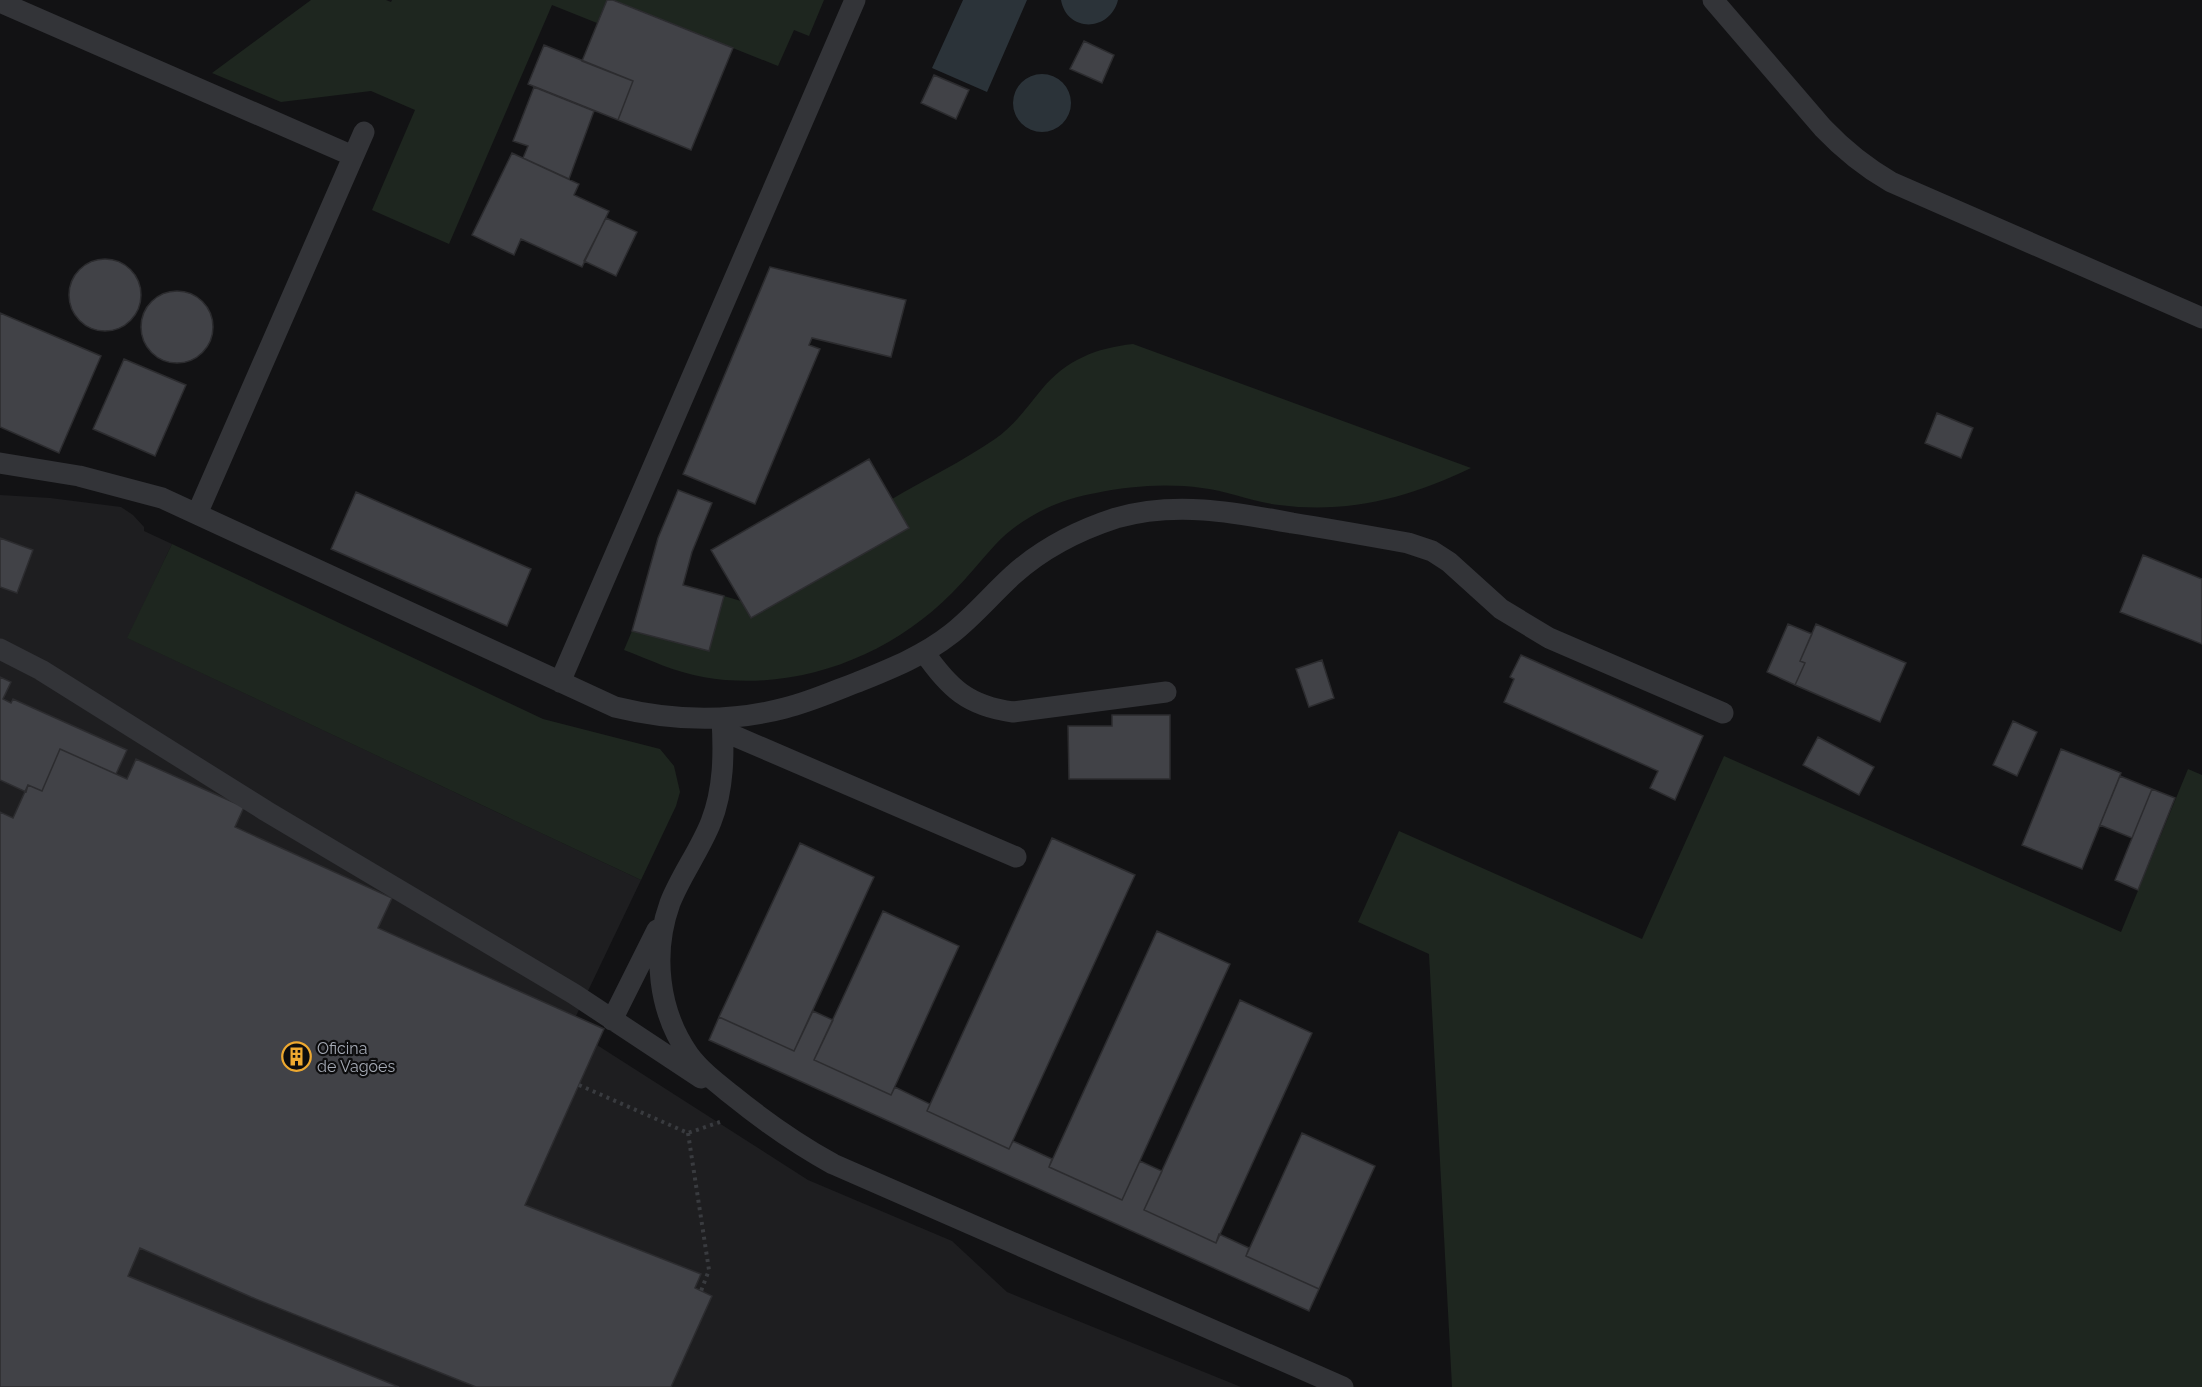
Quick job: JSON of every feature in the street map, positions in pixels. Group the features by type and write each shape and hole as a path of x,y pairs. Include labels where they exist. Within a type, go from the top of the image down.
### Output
{"lane":[{"path":"560,682 855,0"},
{"path":"1713,0 1823,128 1838,144 1873,171 1891,182 2202,318"},
{"path":"0,2 353,156"},
{"path":"197,514 364,132"},
{"path":"0,463 79,476 162,498 615,707 649,715 723,725 1016,857"},
{"path":"723,725 753,715 787,708 898,666 924,652 950,635 972,616 1014,574 1063,540 1108,521 1146,511 1205,509 1408,543 1432,551 1464,574 1501,609 1524,625 1549,638 1724,713"},
{"path":"0,649 41,670 266,811 565,989 793,1141 833,1164 1343,1387"},
{"path":"924,652 948,683 963,696 995,710 1012,712 1166,692"},
{"path":"612,1020 711,822 722,769 723,725"},
{"path":"670,903 662,930 659,959 661,984 669,1017 680,1040 700,1068 751,1111"}],"path":[{"path":"579,1085 688,1133 751,1111"},
{"path":"688,1133 709,1270 701,1291"}],"shaded area":[{"path":"311,0 386,0 391,2 392,0 607,0 597,23 552,5 449,244 372,210 415,110 371,91 281,102 212,73"},
{"path":"613,0 824,0 809,36 794,30 778,66"},
{"path":"963,0 1027,0 987,92 932,68"},
{"path":"1061,0 1118,0 1114,11 1107,18 1098,23 1089,24 1080,23 1071,18 1065,11"},
{"path":"1042,74 1053,76 1066,87 1071,103 1069,114 1058,127 1042,132 1031,130 1018,119 1013,103 1015,92 1026,79"},
{"path":"1133,344 1471,468 1401,495 1353,505 1329,507 1279,505 1212,489 1189,486 1122,489 1068,500 1041,511 1005,535 952,593 927,616 899,636 869,652 804,675 771,680 737,681 703,677 673,669 624,650 632,631 709,651 724,596 741,601 751,618 908,528 892,499 1002,434 1061,370 1094,352"},
{"path":"0,495 50,498 121,507 133,515 144,527 144,531 172,544 128,638 641,880 576,1016 604,1029 597,1045 808,1180 952,1241 1007,1292 1241,1387 0,1387"},
{"path":"172,544 543,719 660,749 674,766 680,792 676,806 641,880 127,638"},
{"path":"1724,756 2121,932 2188,769 2202,775 2202,1387 1452,1387 1429,954 1358,922 1399,831 1642,939"}],"building":[{"path":"607,0 613,0 733,48 691,150 618,120 633,81 582,61"},
{"path":"1084,41 1114,55 1102,83 1070,69"},
{"path":"544,45 633,81 618,120 528,84"},
{"path":"934,75 969,90 956,119 921,103"},
{"path":"534,87 594,111 569,179 523,158 528,146 513,141"},
{"path":"512,153 579,184 574,195 609,211 582,267 521,239 514,255 472,235"},
{"path":"606,218 637,232 616,276 584,261"},
{"path":"105,259 125,265 135,275 141,295 135,315 125,325 105,331 85,325 75,315 69,295 75,275 85,265"},
{"path":"770,267 906,300 891,357 812,338 809,345 820,349 755,504 683,474"},
{"path":"177,291 197,297 207,307 213,327 207,347 197,357 177,363 157,357 147,347 141,327 147,307 157,297"},
{"path":"0,313 101,356 59,453 0,427"},
{"path":"124,359 186,385 155,456 93,429"},
{"path":"1937,413 1973,428 1961,458 1925,443"},
{"path":"869,459 909,528 751,618 711,550"},
{"path":"678,490 712,503 692,552 683,585 724,596 709,651 632,631 658,538"},
{"path":"356,492 531,569 507,626 331,549"},
{"path":"0,538 33,550 17,593 0,587"},
{"path":"2143,555 2202,579 2202,644 2120,612"},
{"path":"1788,624 1812,634 1800,661 1805,663 1795,685 1767,672"},
{"path":"1816,624 1906,663 1880,722 1795,685 1805,663 1800,661"},
{"path":"1521,655 1703,736 1675,800 1650,788 1658,771 1504,702 1514,679 1510,677"},
{"path":"1322,660 1334,698 1309,707 1296,669"},
{"path":"0,677 11,682 3,699 11,703 13,699 127,750 116,774 60,749 42,791 28,785 26,792 0,780"},
{"path":"1112,715 1170,715 1170,779 1069,779 1068,726 1112,726"},
{"path":"2013,721 2037,732 2017,776 1993,765"},
{"path":"1818,737 1874,767 1859,795 1803,765"},
{"name":"Oficina de Vagões","path":"60,749 127,779 136,759 244,807 235,827 392,898 378,928 604,1029 525,1205 701,1274 695,1288 712,1296 671,1387 476,1387 251,1297 140,1248 128,1276 399,1387 0,1387 0,812 13,818 28,785 42,791"},
{"path":"2061,749 2121,773 2082,869 2022,845"},
{"path":"2120,776 2152,789 2132,838 2100,825"},
{"path":"2152,789 2175,798 2138,890 2115,880"},
{"path":"1052,838 1135,875 1009,1149 927,1111"},
{"path":"800,843 874,877 794,1051 719,1017"},
{"path":"883,911 959,946 891,1095 814,1060"},
{"path":"1157,931 1230,964 1122,1200 1049,1167"},
{"path":"1240,1000 1312,1033 1216,1243 1144,1210"},
{"path":"813,1011 833,1020 814,1060 891,1095 895,1087 930,1104 927,1111 1009,1149 1013,1141 1052,1159 1049,1167 1122,1200 1140,1161 1162,1171 1144,1210 1216,1243 1219,1234 1249,1248 1246,1256 1319,1289 1309,1311 709,1040 719,1017 794,1051"},
{"path":"1302,1133 1375,1166 1319,1289 1246,1256"}],"place":[{"name":"Oficina de Vagões","path":"296,1057"}]}
